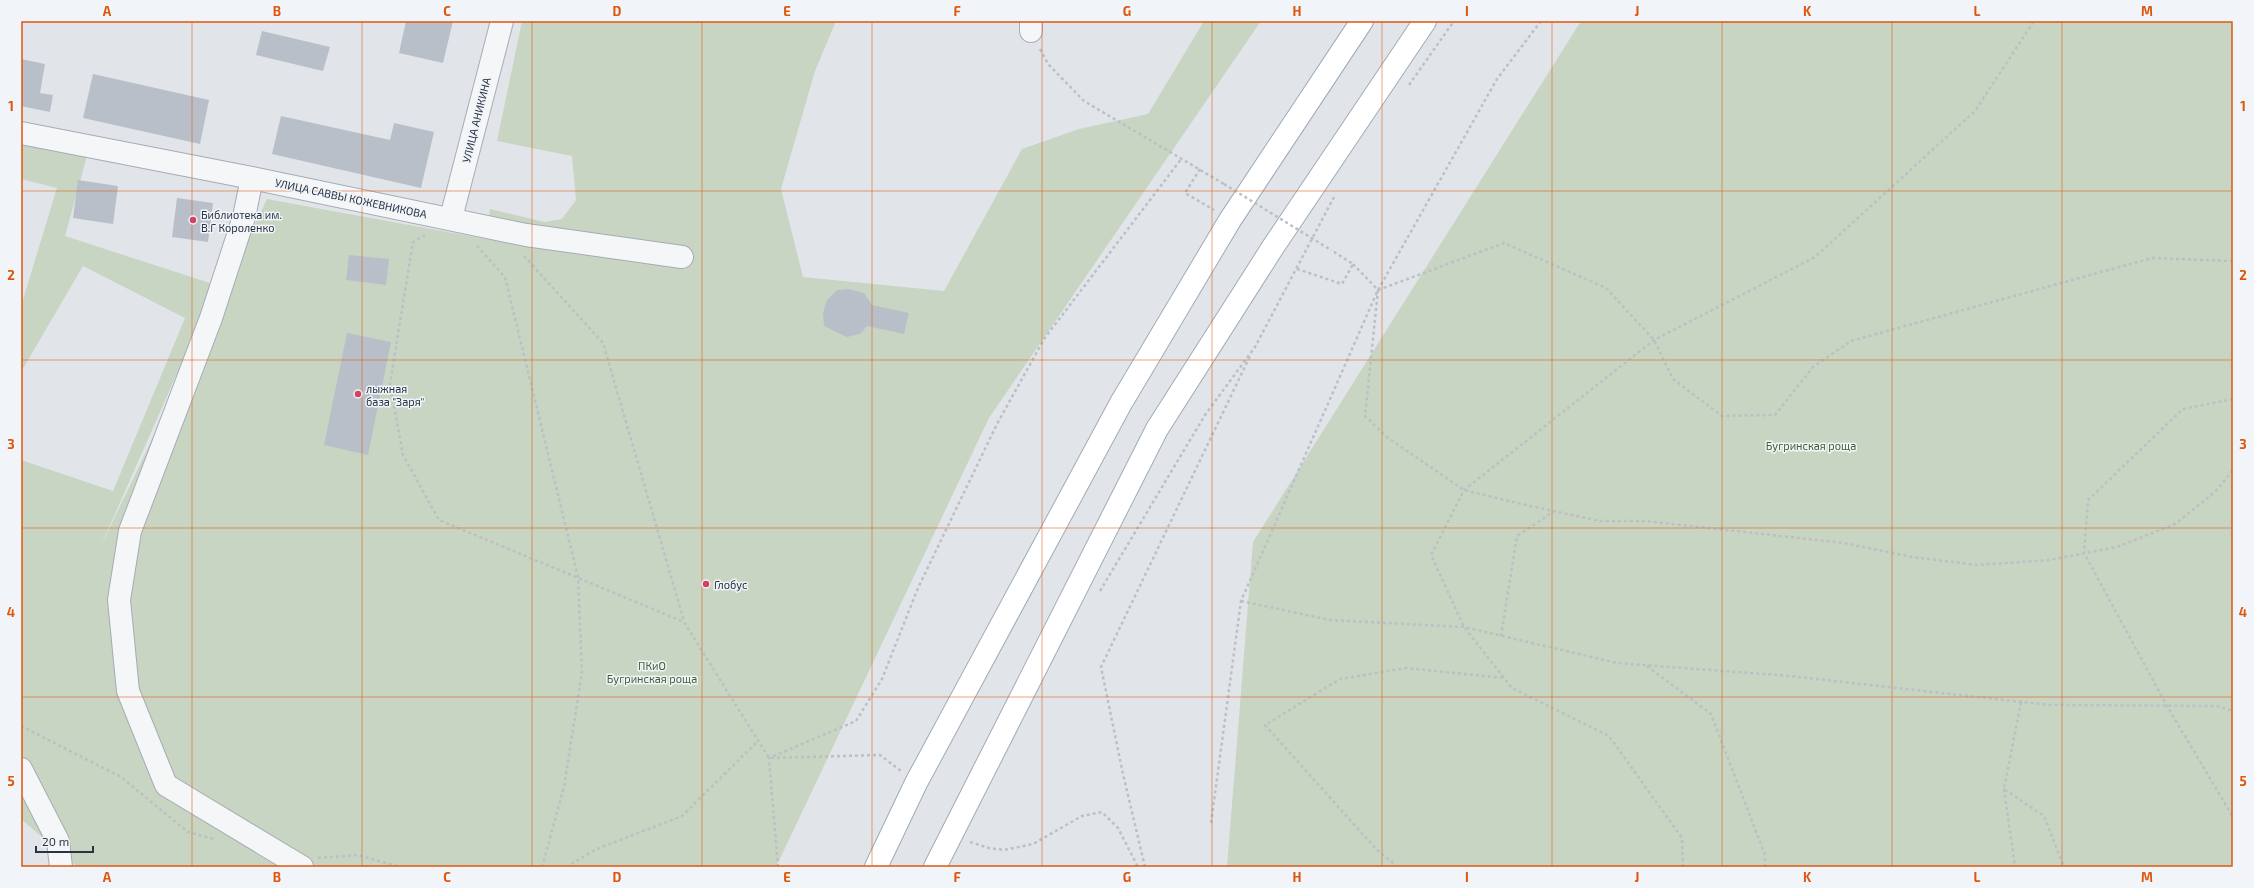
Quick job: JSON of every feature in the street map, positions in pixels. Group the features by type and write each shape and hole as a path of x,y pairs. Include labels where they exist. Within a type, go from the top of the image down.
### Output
{"main road":[{"path":"876,867 916,783 1121,403 1230,220 1362,21"},
{"path":"935,867 1157,429 1273,247 1426,21"}],"street":[{"name":"УЛИЦА АНИКИНА","path":"451,218 502,21"},
{"name":"УЛИЦА САВВЫ КОЖЕВНИКОВА","path":"21,133 451,218 526,235 682,257"},
{"path":"252,178 244,217 211,318 130,530 119,600 128,691 166,785 302,867"},
{"path":"21,769 58,841 61,867"}],"path":[{"path":"1405,91 1454,21"},
{"path":"1211,823 1241,601 1378,290 1498,79 1541,21"},
{"path":"1684,867 1682,838 1609,736 1512,688 1464,627 1431,555 1464,490 1654,340 1815,257 1975,111 2034,21"},
{"path":"1031,26 1048,64 1084,101 1182,158 1353,264 1378,290 1365,416 1388,438 1464,490 1600,521 1645,521 1844,543 1912,557 1977,565 2049,560 2117,547 2175,524 2215,492 2233,470"},
{"path":"769,758 856,721 882,679 918,588 997,424 1044,338 1182,158"},
{"path":"1200,169 1185,192 1230,220"},
{"path":"1145,867 1123,774 1101,668 1255,347 1297,269 1335,193"},
{"path":"426,234 413,242 390,384 403,455 439,520 684,622"},
{"path":"526,235 524,256 603,343 684,622 769,758 778,867"},
{"path":"473,242 505,277 578,577 582,672 564,787 542,867"},
{"path":"1378,290 1504,243 1606,288 1654,340 1673,379 1722,416 1775,415 1813,367 1851,341 2152,258 2233,261"},
{"path":"1297,269 1342,284 1353,264"},
{"path":"1098,593 1205,414 1255,347"},
{"path":"2233,399 2182,409 2088,500 2084,553 2167,706 2233,817"},
{"path":"1501,636 1517,536 1553,511"},
{"path":"1241,601 1330,620 1464,627 1617,663 1790,676 2049,705 2217,706 2233,711"},
{"path":"1646,665 1711,714 1765,855 1765,867"},
{"path":"1398,867 1375,848 1266,725 1340,679 1406,668 1505,678"},
{"path":"2015,867 2004,789 2021,702"},
{"path":"566,867 597,849 682,816 758,741"},
{"path":"769,758 880,755 916,783"},
{"path":"2004,789 2044,816 2064,867"},
{"path":"968,842 989,848 1004,850 1033,844 1082,816 1102,812 1118,828 1138,867"}],"green space":[{"name":"ПКиО Бугринская роща","path":"522,21 836,21 815,71 781,189 803,277 944,291 1022,149 1079,129 1148,114 1204,21 1261,21 989,418 776,867 77,867 21,819 21,460 113,491 185,318 83,266 21,372 21,306 57,188 21,179 21,143 87,156 65,236 216,285 100,548 267,199 486,239 490,209 545,222 562,219 576,200 572,156 497,141"},
{"name":"Бугринская роща","path":"1581,21 2233,21 2233,867 1227,867 1253,542"}],"building":[{"path":"406,21 453,21 443,63 399,53"},
{"path":"262,31 330,47 323,71 256,55"},
{"path":"21,59 45,64 40,93 53,95 50,112 21,106"},
{"path":"93,74 209,100 200,144 83,118"},
{"path":"281,116 390,140 394,123 434,132 421,188 272,154"},
{"path":"78,180 118,186 113,224 73,218"},
{"name":"Библиотека им. В.Г Короленко","path":"177,198 213,203 208,242 172,237"},
{"path":"349,255 389,259 386,285 346,280"},
{"path":"849,289 864,293 872,305 909,313 904,334 867,326 860,334 847,337 824,326 823,313 827,300 837,290"},
{"name":"лыжная база \"Заря\"","path":"347,333 391,342 368,455 324,445"}],"place":[{"name":"Библиотека им. В.Г Короленко","path":"193,220"},
{"name":"лыжная база \"Заря\"","path":"358,394"},
{"name":"Глобус","path":"706,584"}]}
